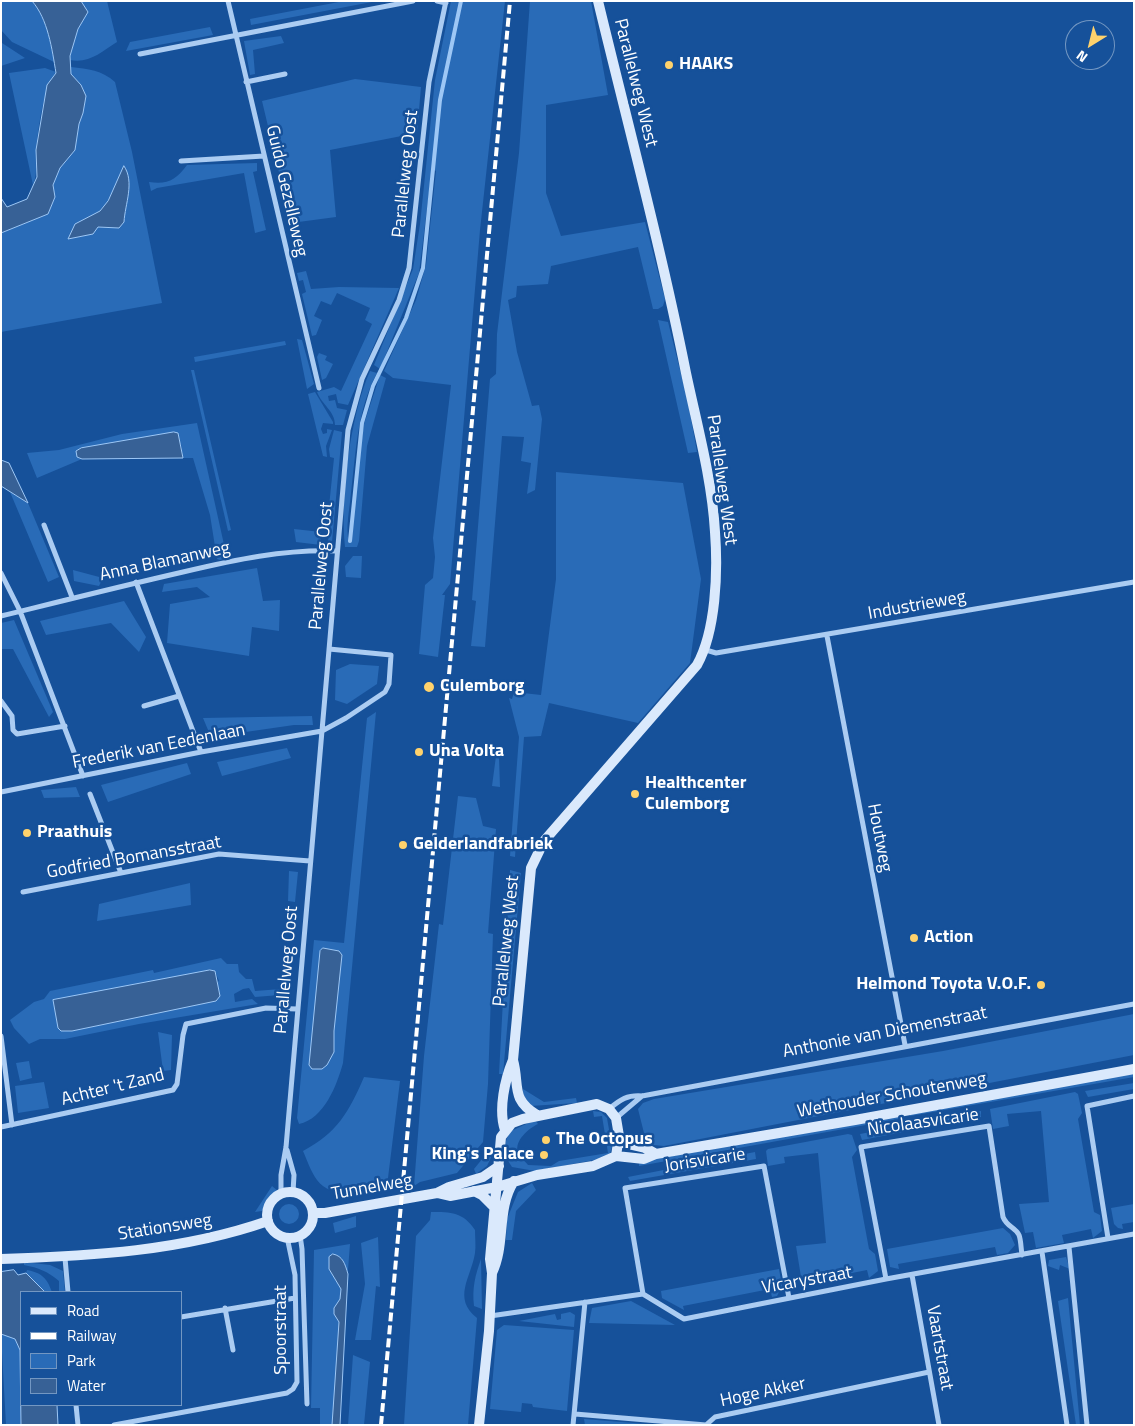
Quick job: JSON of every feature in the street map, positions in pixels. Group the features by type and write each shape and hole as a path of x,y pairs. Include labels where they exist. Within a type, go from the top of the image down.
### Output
{"street":[{"name":"Guido Gezelleweg","path":"228,1 319,388"},
{"path":"140,54 413,1"},
{"path":"437,1 446,2"},
{"name":"Parallelweg West","path":"492,1273 490,1259 501,1137 505,1130 502,1122 506,1081 512,1060 531,868 544,841 697,665 706,650 715,583 716,532 706,470 673,310 598,1"},
{"name":"Parallelweg Oost","path":"281,1194 281,1175 286,1147 348,430 362,378 399,300 409,268 430,82 446,2"},
{"path":"246,82 285,74"},
{"path":"181,161 264,156"},
{"path":"44,525 72,597"},
{"name":"Anna Blamanweg","path":"1,616 136,582 280,552 305,549 337,550"},
{"path":"1,573 20,611 83,776"},
{"path":"136,582 201,752"},
{"name":"Industrieweg","path":"706,650 716,653 827,636 1134,582"},
{"name":"Houtweg","path":"827,636 905,1045"},
{"path":"322,731 377,699 385,692 389,684 391,655 328,649"},
{"path":"144,706 179,696"},
{"path":"1,701 12,716 13,730 17,734 64,726"},
{"name":"Frederik van Eedenlaan","path":"1,792 201,752 322,731"},
{"path":"90,794 121,873"},
{"name":"Godfried Bomansstraat","path":"23,892 219,854 310,861"},
{"name":"Anthonie van Diemenstraat","path":"610,1109 621,1099 630,1095 642,1096 905,1045 1134,1004"},
{"name":"Achter 't Zand","path":"1,1127 173,1090 177,1084 182,1035 186,1024 266,1008 297,1009"},
{"path":"1,1036 12,1125"},
{"name":"Parallelweg West","path":"512,1060 517,1075 516,1090 518,1099 526,1109 537,1115"},
{"name":"Wethouder Schoutenweg","path":"616,1156 644,1159 656,1154 1134,1069"},
{"name":"Anthonie van Diemenstraat","path":"616,1118 642,1096"},
{"path":"1108,1238 1087,1106 1134,1096"},
{"path":"497,1186 537,1175 594,1166 616,1156 619,1142 616,1118 610,1109 597,1104 537,1115 512,1123 505,1130"},
{"name":"Nicolaasvicarie","path":"886,1279 861,1147 989,1126 1003,1217 1007,1225 1020,1236 1022,1255"},
{"path":"619,1142 645,1148 656,1154"},
{"name":"Parallelweg Oost","path":"286,1147 294,1175 293,1192"},
{"path":"499,1166 514,1182"},
{"name":"Tunnelweg","path":"313,1213 335,1211 437,1193 449,1187 478,1179 499,1166"},
{"name":"Jorisvicarie","path":"643,1294 625,1188 764,1166 789,1298"},
{"path":"479,1425 490,1316 492,1273 498,1262 506,1193 514,1182"},
{"name":"Tunnelweg","path":"437,1193 450,1196 497,1186"},
{"path":"474,1191 482,1195 495,1208"},
{"path":"293,1192 307,1199 313,1213 310,1226 300,1235 287,1237 275,1232 268,1221 268,1208 275,1197 293,1192"},
{"name":"Stationsweg","path":"1,1259 65,1258 130,1252 235,1233 268,1221"},
{"name":"Vicarystraat","path":"643,1294 684,1319 886,1279 1134,1234"},
{"name":"Spoorstraat","path":"300,1235 307,1404"},
{"name":"Spoorstraat","path":"114,1425 287,1393 293,1389 297,1382 294,1267 287,1237"},
{"path":"1069,1247 1087,1425"},
{"path":"1042,1252 1067,1425"},
{"path":"65,1258 68,1291"},
{"name":"Vaartstraat","path":"912,1275 939,1425"},
{"path":"490,1316 643,1294"},
{"path":"182,1317 225,1308 295,1298"},
{"path":"573,1425 585,1302"},
{"path":"225,1308 233,1350"},
{"name":"Hoge Akker","path":"574,1414 706,1425 715,1417 929,1372"},
{"path":"76,1406 78,1425"}],"green space":[{"path":"1,1 32,1 41,14 47,30 54,62 12,42 1,30"},
{"path":"81,1 107,1 117,42 89,59 77,61 70,60 70,56 78,29 87,12"},
{"path":"344,1 377,1 251,25 250,19"},
{"path":"451,1 505,1 480,230 450,584 442,595 445,595 438,657 419,654 425,585 433,578 435,557 433,538 451,385 393,378 384,371 416,300 426,265 436,171 432,168 419,273 380,369 374,365 413,269 420,224 435,80"},
{"path":"530,1 591,1 608,95 546,105 546,193 561,236 645,222 665,299 663,306 653,309 638,247 551,266 548,284 517,286 516,297 508,300 517,352 532,406 539,405 542,419 535,490 527,494 531,463 521,461 524,437 502,436 485,647 471,646 476,601 472,600 490,379 496,374 497,334 519,153"},
{"path":"210,27 213,35 126,51 130,42"},
{"path":"281,36 284,43 253,50 255,74 250,75 244,41"},
{"path":"2,43 25,58 1,66"},
{"path":"71,67 89,69 115,82 132,152 162,303 1,332 1,233 48,214 55,197 53,185 60,168 75,150 79,124 83,113 81,85 71,74"},
{"path":"45,68 56,72 47,90 42,110 33,185 9,73"},
{"path":"355,79 421,87 417,133 330,150 336,217 291,223 262,101"},
{"path":"257,163 257,171 253,172 266,230 255,233 244,173 157,188 151,191 149,182 161,183 171,180 187,165"},
{"path":"306,271 311,289 339,287 399,288 348,405 338,403 336,394 328,396 329,401 335,400 337,408 347,410 343,425 335,425 331,412 317,392 334,387 341,391 372,324 365,320 370,308 337,293 331,305 321,301 314,316 322,320 316,335 312,336 302,294 306,292 303,280 299,281 297,273"},
{"path":"658,320 668,322 688,402 697,452 688,453"},
{"path":"297,339 302,340 314,384 307,389"},
{"path":"285,341 286,345 195,362 194,357"},
{"path":"319,353 327,356 325,360 333,364 326,378 322,380 317,357"},
{"path":"191,370 194,370 231,530 228,531"},
{"path":"370,371 377,373 365,402 358,432 348,518 347,531 349,542 351,541 364,424 380,375 386,378 367,446 359,541 357,547 345,547 344,505 348,458 357,411"},
{"path":"315,392 333,422 333,424 323,423 321,429 323,434 327,433 327,429 332,430 326,446 327,457 323,456 308,394"},
{"path":"197,423 227,558 220,560 217,559 210,515 193,458 183,458 181,444 77,457 82,459 37,478 27,453 59,450 122,434"},
{"path":"334,430 342,432 332,542 328,542 329,527 327,526 334,458 330,457 329,449"},
{"path":"556,472 683,483 701,579 690,663 638,723 549,703 541,736 524,737 515,857 510,856 519,737 509,698 512,699 514,692 541,695 556,579"},
{"path":"10,492 28,503 59,577 48,582"},
{"path":"294,529 321,532 321,545 296,542"},
{"path":"353,556 362,556 361,578 346,577 345,566"},
{"path":"257,568 263,601 280,600 279,631 252,627 249,656 167,643 170,604 210,597 197,587 162,592 164,584"},
{"path":"73,570 103,578 99,586 74,581"},
{"path":"124,601 146,637 139,652 111,623 46,635 40,621"},
{"path":"14,620 53,712 49,717 13,649 1,649 1,623"},
{"path":"350,664 379,666 377,684 347,704 335,700 336,670"},
{"path":"376,712 343,1063 328,1100 316,1115 308,1121 299,1124 297,1118 314,940 344,943 367,718"},
{"path":"312,716 313,725 294,725 211,737 203,718"},
{"path":"287,748 291,758 222,776 217,762"},
{"path":"496,756 499,757 500,787 492,786"},
{"path":"187,763 191,774 108,802 101,785"},
{"path":"76,787 80,797 44,798 41,790"},
{"path":"458,796 476,798 483,826 496,829 488,933 493,934 488,1084 483,1142 457,1173 420,1182 414,1186 424,1056 439,924 443,925"},
{"path":"510,870 521,873 503,1074 499,1074"},
{"path":"289,871 298,872 295,902 288,901"},
{"path":"190,883 191,905 97,921 99,904"},
{"path":"221,958 227,964 238,964 239,972 246,979 252,979 255,991 281,989 280,995 255,997 249,988 234,994 235,1002 252,999 258,1004 139,1024 65,1039 40,1039 29,1044 14,1028 10,1020 34,1002 44,999 50,991 153,970 154,973","holes":["210,970 215,971 219,981 173,1009 72,1031 62,1031 58,1028 53,1000"]},
{"path":"1134,1014 1134,1055 664,1146 643,1144 644,1133 638,1109 643,1103 654,1099 943,1051"},
{"path":"158,1032 172,1035 171,1070 163,1071"},
{"path":"29,1061 32,1078 20,1081 16,1063"},
{"path":"1134,1072 1134,1077 910,1116 910,1113"},
{"path":"364,1077 400,1081 387,1186 369,1191 340,1193 324,1187 317,1180 303,1151 325,1137 341,1120 353,1101"},
{"path":"44,1082 49,1108 18,1113 15,1086"},
{"path":"1134,1083 1134,1089 1088,1097 1085,1091"},
{"path":"523,1089 544,1102 576,1098 577,1103 530,1106 522,1095"},
{"path":"1075,1092 1078,1094 1082,1113 1078,1119 1094,1212 1100,1215 1102,1231 1093,1238 1091,1229 1062,1235 1064,1243 1036,1248 1033,1232 1025,1233 1019,1204 1049,1202 1041,1111 1007,1114 1009,1126 993,1129 990,1109"},
{"path":"593,1111 601,1112 607,1118 612,1147 610,1154 605,1158 535,1171 512,1167 505,1149 506,1140 511,1131 535,1120 538,1124 523,1135 517,1148 520,1156 528,1165 551,1166 559,1161 608,1153 602,1116 594,1117"},
{"path":"981,1111 981,1117 862,1140 860,1134"},
{"path":"900,1115 899,1119 639,1166 639,1162"},
{"path":"848,1134 852,1135 857,1150 852,1157 869,1249 875,1254 878,1271 869,1278 867,1270 802,1283 796,1246 826,1243 818,1153 784,1157 785,1163 768,1166 766,1151 768,1149"},
{"path":"492,1147 495,1149 487,1166 476,1174 474,1169"},
{"path":"755,1152 756,1159 630,1181 628,1177"},
{"path":"532,1183 536,1190 516,1211 512,1240 506,1240 507,1219 518,1192"},
{"path":"272,1186 278,1191 262,1211 255,1212"},
{"path":"289,1204 296,1207 299,1214 296,1221 289,1224 282,1221 279,1214 282,1207"},
{"path":"1134,1204 1134,1222 1122,1224 1123,1229 1118,1228 1114,1224 1111,1208"},
{"path":"431,1212 445,1212 461,1216 475,1230 475,1253 464,1295 466,1303 477,1318 468,1425 404,1425 416,1236 430,1220"},
{"path":"356,1216 356,1227 335,1233 333,1223"},
{"path":"1003,1228 1010,1234 1015,1245 1008,1253 997,1255 995,1247 898,1264 899,1269 890,1267 887,1249"},
{"path":"378,1237 380,1287 376,1286 371,1340 355,1340 365,1284 361,1243"},
{"path":"350,1244 336,1425 320,1425 320,1408 311,1408 314,1250"},
{"path":"1066,1257 1070,1269 1060,1265 1059,1270 1048,1266 1049,1260"},
{"path":"481,1259 482,1309 474,1306 473,1300 474,1282"},
{"path":"24,1262 50,1265 63,1271 65,1291 59,1291 59,1281 43,1270 24,1265"},
{"path":"779,1269 782,1286 777,1296 772,1297 770,1289 683,1306 684,1310 662,1298 661,1291"},
{"path":"27,1270 43,1277 52,1291 44,1291 26,1273"},
{"path":"1068,1298 1080,1425 1076,1425 1058,1301"},
{"path":"631,1301 675,1325 589,1323 592,1308"},
{"path":"570,1312 575,1315 574,1327 519,1321 555,1314 557,1320 561,1319 561,1314"},
{"path":"504,1325 574,1330 567,1411 533,1407 532,1404 522,1403 521,1412 490,1409 497,1330"},
{"path":"1,1334 15,1339 20,1350 21,1425 6,1425"},
{"path":"353,1355 370,1362 364,1425 348,1425"},
{"path":"584,1419 658,1425 585,1425"}],"water":[{"path":"32,1 81,1 88,12 78,29 70,56 71,74 81,85 86,96 75,150 60,168 53,185 55,197 48,214 1,233 1,198 7,207 27,199 37,177 36,150 47,85 56,73 46,25"},
{"path":"124,166 129,179 129,186 124,222 119,228 98,227 93,234 68,239 75,224 100,211 108,201"},
{"path":"174,432 178,433 183,458 82,459 77,457 76,451 81,448"},
{"path":"1,460 9,463 28,503 1,486"},
{"path":"323,948 339,951 342,955 334,1031 334,1052 327,1065 322,1069 312,1069 309,1065 320,951"},
{"path":"210,970 215,971 220,996 216,1001 72,1031 61,1031 58,1028 53,1000"},
{"path":"333,1254 345,1264 348,1274 340,1425 332,1425 339,1322 334,1314 334,1308 340,1299 341,1289 329,1269 329,1257"},
{"path":"14,1270 18,1275 26,1273 44,1291 20,1291 20,1350 15,1339 1,1334 1,1272"},
{"path":"21,1406 57,1406 58,1425 21,1425"}],"waterway":[{"path":"350,541 362,423 373,386 406,318 423,268 440,100 461,1"}],"railway":[{"path":"381,1425 510,1"}],"place":[{"name":"HAAKS","path":"669,65"},
{"name":"Culemborg","path":"429,687"},
{"name":"Una Volta","path":"419,752"},
{"name":"Healthcenter Culemborg","path":"635,794"},
{"name":"Praathuis","path":"27,833"},
{"name":"Gelderlandfabriek","path":"403,845"},
{"name":"Action","path":"914,938"},
{"name":"Helmond Toyota V.O.F.","path":"1041,985"},
{"name":"The Octopus","path":"546,1140"},
{"name":"King's Palace","path":"544,1155"}]}
